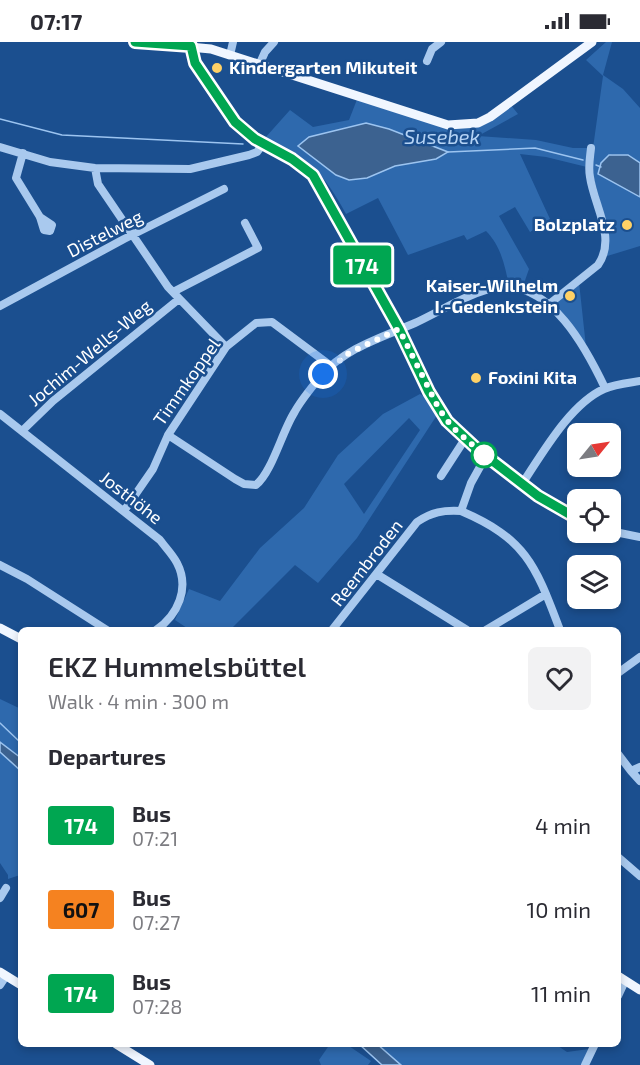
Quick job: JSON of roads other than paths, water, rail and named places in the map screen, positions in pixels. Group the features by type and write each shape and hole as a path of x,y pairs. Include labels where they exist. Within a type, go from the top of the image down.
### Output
{"main road":[{"path":"135,42 191,46 230,55 260,63 433,122 463,124 478,123 502,110 587,44"},
{"path":"0,628 18,637"},
{"path":"2,978 18,984"},
{"path":"622,979 640,990"},
{"path":"121,1047 150,1065"}],"street":[{"path":"230,55 233,42"},
{"path":"260,63 265,52 274,42"},
{"path":"428,61 432,49 441,42"},
{"path":"191,46 195,63 229,116 245,132 292,159 313,175 399,329 435,404 465,439 542,499 567,513"},
{"path":"0,147 50,162 95,168 190,169 249,155 257,152 263,144"},
{"path":"548,305 598,265 604,257 604,227 590,178 591,148"},
{"path":"23,153 16,178 40,217"},
{"path":"95,168 98,184 132,236 176,295 226,347"},
{"name":"Distelweg","path":"0,306 224,189"},
{"name":"Jochim-Wells-Weg","path":"22,431 176,295 258,248 245,223"},
{"path":"168,435 235,479 244,484 256,484 264,476 294,412 331,366 349,353 399,329 497,288 526,292 548,305 572,329 605,388"},
{"name":"Timmkoppel","path":"124,511 153,469 168,435 226,347 256,323 267,321 331,366"},
{"path":"520,482 577,410 605,388 640,381"},
{"name":"Josthöhe","path":"0,414 160,540 177,563 183,584 180,600 172,616 159,627"},
{"path":"441,476 465,439"},
{"path":"486,456 471,483 461,511 504,534 530,559 559,627"},
{"name":"Reembroden","path":"335,627 378,575 417,522 429,514 444,510 461,511"},
{"path":"621,533 640,537"},
{"path":"0,565 27,579 102,627"},
{"path":"378,575 462,627"},
{"path":"491,627 546,594"},
{"path":"621,671 640,657"},
{"path":"621,758 640,781"},
{"path":"631,771 640,767"},
{"path":"621,860 640,876"},
{"path":"0,898 6,888"},
{"path":"585,1065 594,1047"}],"waterway":[{"name":"Susebek","path":"0,119 62,135 243,144"},
{"name":"Susebek","path":"448,152 535,148 583,160"},
{"name":"Susebek","path":"596,165 601,167"},
{"path":"0,723 18,740"}],"place":[{"name":"Kindergarten Mikuteit","path":"217,68"},
{"name":"Bolzplatz","path":"627,225"},
{"name":"Kaiser-Wilhelm I.-Gedenkstein","path":"570,296"},
{"name":"Foxini Kita","path":"476,378"}]}
